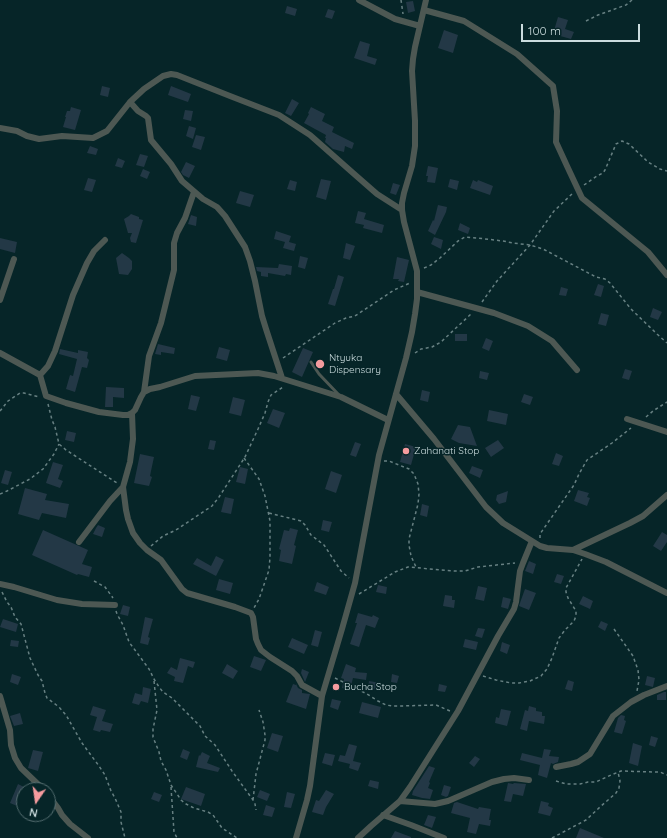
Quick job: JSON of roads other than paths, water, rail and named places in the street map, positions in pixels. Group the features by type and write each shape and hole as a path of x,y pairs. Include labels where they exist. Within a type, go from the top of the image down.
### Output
{"street":[{"path":"359,0 395,19 420,26"},
{"path":"296,838 310,786 322,696 355,583 378,460 406,358 415,314 417,271 402,210 403,199 412,166 415,146 412,64 413,54 426,0"},
{"path":"424,10 464,21 517,54 553,86 557,111 556,142 582,198 648,252 667,276"},
{"path":"0,128 17,131 27,136 39,139 62,136 93,138 107,131 130,102 144,89 163,76 171,74 184,77 279,115 310,135 378,194 402,210"},
{"path":"130,102 138,111 148,118 151,140 171,164 182,181 203,199 217,207 225,216 245,247 252,268 266,329 282,378"},
{"path":"0,353 40,375 46,396 99,412 128,415 132,413 144,392 149,356 161,323 174,270 174,243 194,192"},
{"path":"40,375 48,366 55,351 73,295 87,264 94,251 105,240"},
{"path":"0,300 14,258"},
{"path":"417,292 494,313 528,326 552,341 577,370"},
{"path":"144,392 195,376 258,373 282,378 341,397 388,420"},
{"path":"396,394 434,439 486,507 503,523 540,546 574,550 606,562 667,592"},
{"path":"132,413 133,439 130,462 123,487 126,510 133,533 147,550 161,560 182,589 187,593 251,613 253,617 256,639 261,650 292,671 302,685 322,696"},
{"path":"627,419 667,432"},
{"path":"79,542 110,501 123,487"},
{"path":"574,550 643,516 667,495"},
{"path":"358,838 400,801 457,713 514,609 520,571 532,541"},
{"path":"1,587 14,587 57,600 82,604 115,605"},
{"path":"556,767 578,762 590,754 613,716 631,702 667,686"},
{"path":"0,696 10,730 11,744 15,758 22,768 36,782"},
{"path":"400,801 435,804 448,801 492,782 514,778 529,780"},
{"path":"56,806 70,824 88,838"},
{"path":"383,815 444,838"}],"lane":[{"path":"311,362 319,374 341,397"}],"place":[{"name":"Ntyuka Dispensary","path":"320,364"},
{"name":"Zahanati Stop","path":"406,451"},
{"name":"Bucha Stop","path":"336,687"}]}
